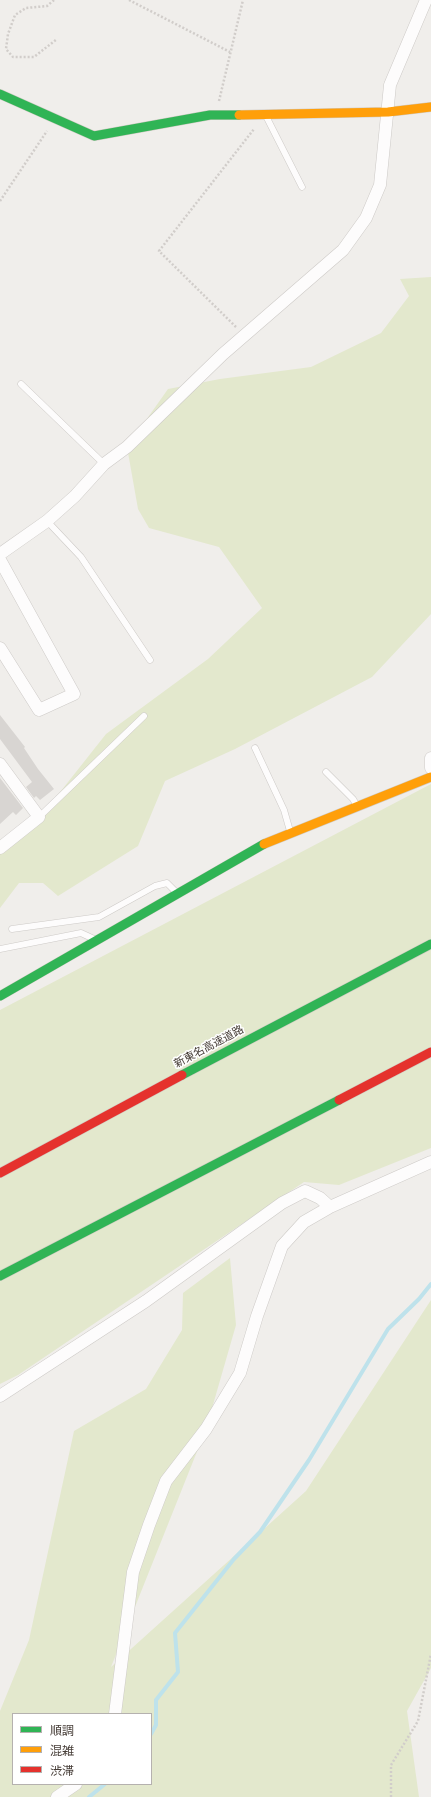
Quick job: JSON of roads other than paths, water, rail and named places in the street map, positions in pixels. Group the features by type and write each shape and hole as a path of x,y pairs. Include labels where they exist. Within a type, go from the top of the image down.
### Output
{"main road":[{"path":"0,94 94,136 215,115 388,112 431,107"},
{"path":"0,996 259,846 431,777"},
{"name":"新東名高速道路","path":"0,1173 198,1066 431,944"},
{"path":"0,1276 431,1052"}],"street":[{"path":"0,554 47,521 75,496 104,464 127,447 223,354 343,250 366,218 380,185 390,85 426,0"},
{"path":"0,560 74,694 39,710 0,648"},
{"path":"431,758 431,768"},
{"path":"0,764 39,817 0,848"},
{"path":"115,1713 133,1572 166,1481 206,1429 240,1373 257,1316 282,1246 304,1222 330,1207 431,1162"},
{"path":"0,1396 146,1301 282,1203 305,1191 320,1198 330,1207"},
{"path":"57,1797 75,1785"}],"lane":[{"path":"265,114 302,187"},
{"path":"21,384 104,464"},
{"path":"47,521 81,557 150,660"},
{"path":"39,817 144,716"},
{"path":"255,748 284,810 291,833"},
{"path":"326,772 353,799 357,807"},
{"path":"12,929 99,917 155,886 167,883 178,893"},
{"path":"0,949 81,933 97,940"}],"waterway":[{"path":"152,1732 156,1725 156,1700 178,1672 175,1633 234,1559 260,1532 309,1460 388,1329 419,1299 431,1284"},
{"path":"89,1797 104,1785"}]}
